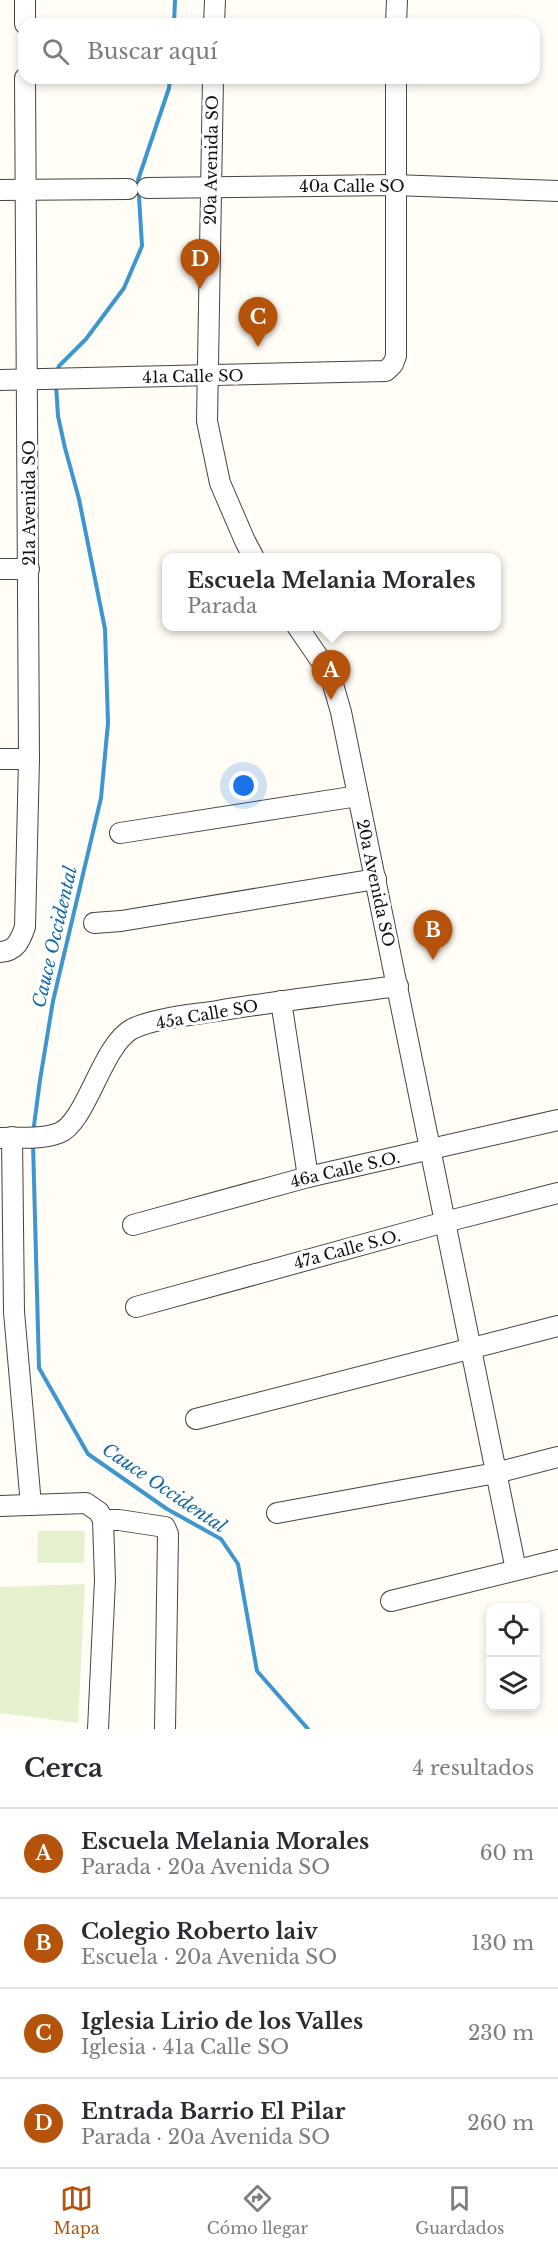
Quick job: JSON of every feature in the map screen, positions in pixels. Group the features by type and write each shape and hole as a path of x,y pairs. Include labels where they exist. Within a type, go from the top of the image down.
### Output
{"street":[{"path":"25,0 25,18"},
{"path":"214,0 214,18"},
{"path":"396,18 397,0"},
{"name":"21a Avenida SO","path":"0,952 9,951 19,942 25,927 29,759 29,569 47,379 27,190 26,84"},
{"name":"20a Avenida SO","path":"213,84 207,421 220,483 251,553"},
{"path":"394,185 396,84"},
{"name":"40a Calle SO","path":"0,190 394,185 558,191"},
{"name":"41a Calle SO","path":"0,380 386,371 393,364 396,356 394,185"},
{"path":"0,569 29,569"},
{"name":"20a Avenida SO","path":"300,631 330,674 341,712 399,986 430,1150 516,1570"},
{"path":"0,759 29,759"},
{"path":"120,833 358,796"},
{"path":"94,923 133,920 376,879"},
{"name":"45a Calle SO","path":"6,1138 33,1138 61,1133 74,1119 114,1046 131,1029 168,1018 399,986"},
{"path":"281,1001 308,1177"},
{"name":"46a Calle S.O.","path":"133,1225 308,1177 558,1120"},
{"path":"6,1138 7,1312 31,1505"},
{"name":"47a Calle S.O.","path":"136,1307 445,1222 558,1194"},
{"path":"196,1419 558,1326"},
{"path":"277,1513 496,1473 558,1457"},
{"path":"0,1506 86,1503 99,1512 103,1520 105,1580 98,1729"},
{"path":"103,1520 165,1527 168,1534 165,1729"},
{"path":"391,1601 558,1560"}],"green space":[{"path":"38,1531 85,1531 84,1563 37,1563"},
{"path":"85,1584 78,1723 0,1713 0,1587"}],"waterway":[{"name":"Cauce Occidental","path":"174,18 175,0"},
{"name":"Cauce Occidental","path":"57,372 59,366 86,339 124,288 142,246 138,180 169,84"},
{"name":"Cauce Occidental","path":"33,1133 53,1001 101,798 108,723 105,629 79,499 58,416 56,385"},
{"name":"Cauce Occidental","path":"33,1143 39,1368 88,1454 167,1509 221,1539 238,1564 257,1671 308,1729"}],"place":[{"name":"Entrada Barrio El Pilar","path":"200,289"},
{"name":"Iglesia Lirio de los Valles","path":"258,347"},
{"name":"Escuela Melania Morales","path":"331,700"},
{"name":"Colegio Roberto laiv","path":"433,960"}]}
